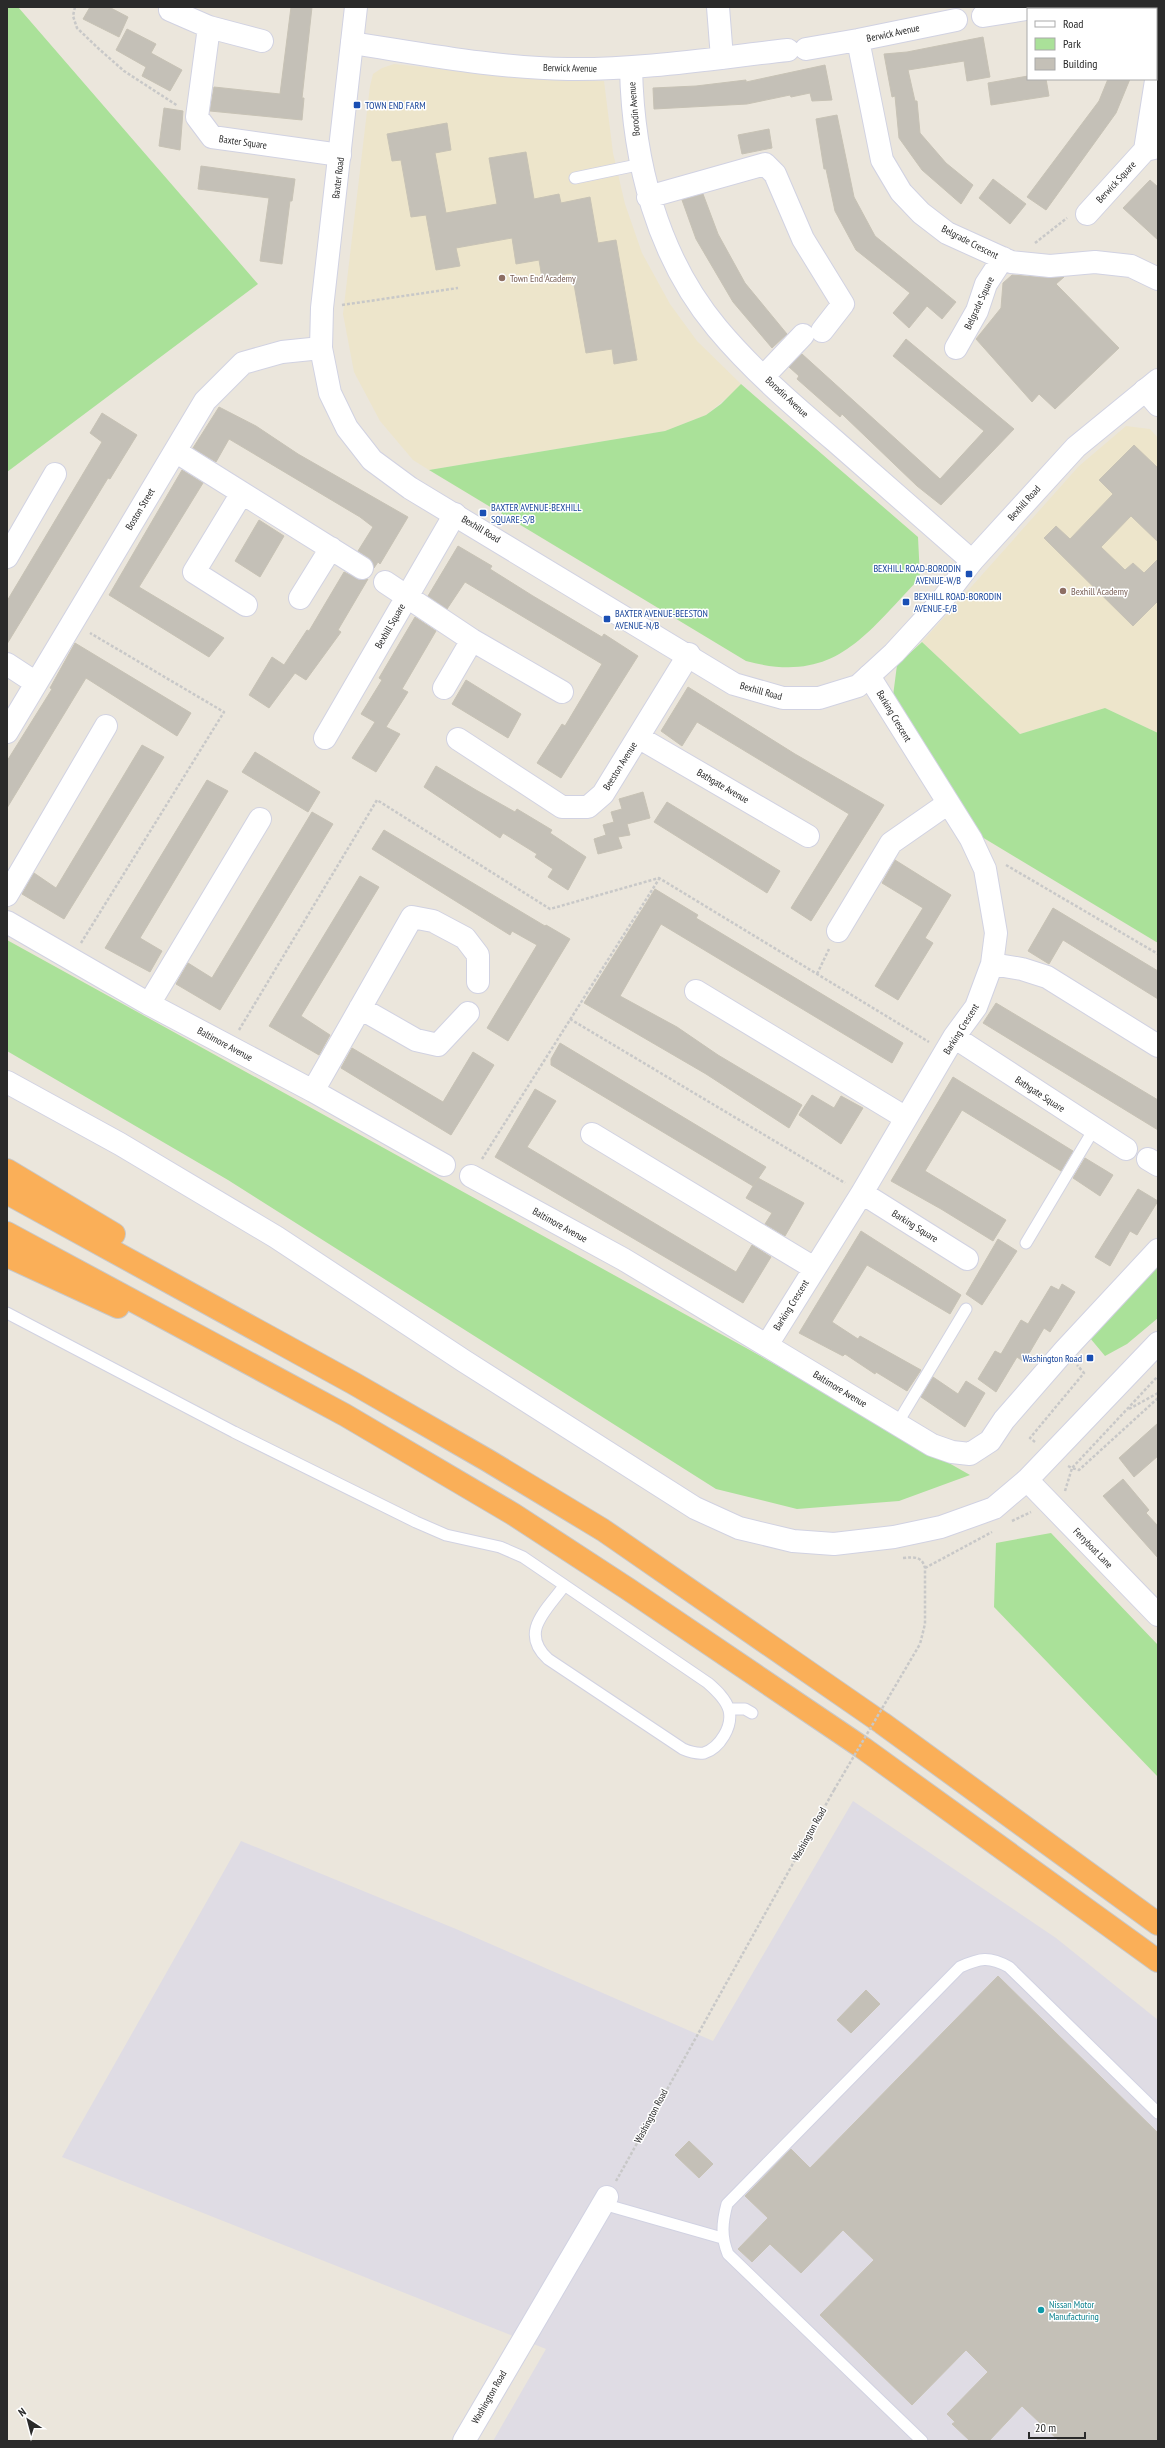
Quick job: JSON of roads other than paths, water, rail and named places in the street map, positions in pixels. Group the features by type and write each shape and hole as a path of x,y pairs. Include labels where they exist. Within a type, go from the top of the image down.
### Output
{"highway":[{"path":"7,1170 123,1239 246,1324"},
{"path":"7,1193 246,1324 487,1460 603,1530 882,1723 1158,1924"},
{"path":"7,1233 345,1415 513,1514 628,1589 863,1748 1158,1961"},
{"path":"7,1256 345,1415"}],"street":[{"name":"Baxter Road","path":"321,348 322,308 356,7"},
{"path":"718,7 722,58"},
{"path":"983,16 1027,9"},
{"path":"170,10 209,28 262,42"},
{"name":"Berwick Avenue","path":"352,43 497,65 568,69 631,68 797,49 858,40 956,20"},
{"name":"Baxter Square","path":"209,28 197,117 212,137 340,155"},
{"name":"Belgrade Crescent","path":"858,40 882,160 901,192 921,214 947,233 1007,260 1050,266 1095,262 1131,266 1158,279"},
{"name":"Borodin Avenue","path":"631,68 632,92 648,197 664,238 687,283 717,328 784,397 972,560"},
{"name":"Berwick Square","path":"1086,214 1152,149 1158,68"},
{"path":"648,197 765,164 775,174 803,239 843,304 813,333 764,376"},
{"name":"Belgrade Square","path":"956,348 977,311 986,284 1007,260"},
{"name":"Boston Street","path":"7,732 205,401 243,364 282,352 321,348"},
{"name":"Bexhill Road","path":"321,348 330,393 347,428 372,460 410,488 689,654 734,684 783,698 819,698 858,686 894,653 939,604 972,560 1076,447 1154,392"},
{"path":"175,451 362,568"},
{"path":"7,557 55,474"},
{"path":"242,493 194,572 246,606"},
{"name":"Bexhill Square","path":"325,738 455,514"},
{"path":"300,598 330,548"},
{"path":"385,582 472,640 562,692"},
{"path":"444,688 472,640"},
{"name":"Beeston Avenue","path":"458,739 562,807 588,807 603,794 689,654"},
{"path":"7,664 36,684"},
{"name":"Barking Crescent","path":"767,1345 862,1193 950,1045 976,1007 992,964 996,933 985,869 971,839 869,676"},
{"path":"7,895 106,726"},
{"name":"Bathgate Avenue","path":"638,737 808,836"},
{"path":"838,931 891,843 948,804"},
{"path":"149,1004 260,820"},
{"path":"313,1091 412,917 433,921 465,938 478,955 478,982"},
{"name":"Baltimore Avenue","path":"7,922 72,958 149,1004 313,1091 444,1165"},
{"path":"992,964 1022,969 1047,977 1158,1046"},
{"path":"696,991 906,1118"},
{"path":"360,1008 416,1040 438,1045 468,1013"},
{"name":"Bathgate Square","path":"950,1045 1126,1149"},
{"path":"7,1082 120,1144 276,1237 695,1508 739,1528 793,1541 834,1544 894,1537 941,1527 994,1508 1028,1480 1051,1454 1121,1384 1158,1343"},
{"path":"592,1134 814,1268"},
{"name":"Baltimore Avenue","path":"471,1176 623,1259 932,1445 952,1452 970,1454 985,1444 1065,1350 1158,1250"},
{"name":"Barking Square","path":"862,1193 967,1259"},
{"name":"Ferryboat Lane","path":"1028,1480 1158,1615"},
{"name":"Washington Road","path":"464,2441 605,2201"}],"lane":[{"path":"575,178 642,164"},
{"path":"1026,1243 1094,1129"},
{"path":"897,1424 966,1309"},
{"path":"7,1313 234,1432 409,1518 446,1535 500,1547 523,1557 708,1683 718,1692 729,1709 730,1719 720,1741 712,1749 694,1753 683,1750 548,1659 539,1651 534,1635 537,1625 564,1586"},
{"path":"729,1709 746,1709 752,1713"},
{"path":"922,2441 728,2254 722,2238 722,2221 727,2204 960,1967 978,1959 995,1959 1009,1966 1158,2113"},
{"path":"605,2201 722,2238"}],"place":[{"name":"TOWN END FARM","path":"357,105"},
{"name":"Town End Academy","path":"502,278"},
{"name":"BAXTER AVENUE-BEXHILL SQUARE-S/B","path":"483,513"},
{"name":"BEXHILL ROAD-BORODIN AVENUE-W/B","path":"969,574"},
{"name":"Bexhill Academy","path":"1063,591"},
{"name":"BEXHILL ROAD-BORODIN AVENUE-E/B","path":"906,602"},
{"name":"BAXTER AVENUE-BEESTON AVENUE-N/B","path":"607,619"},
{"name":"Washington Road","path":"1090,1358"},
{"name":"Nissan Motor Manufacturing","path":"1041,2310"}]}
